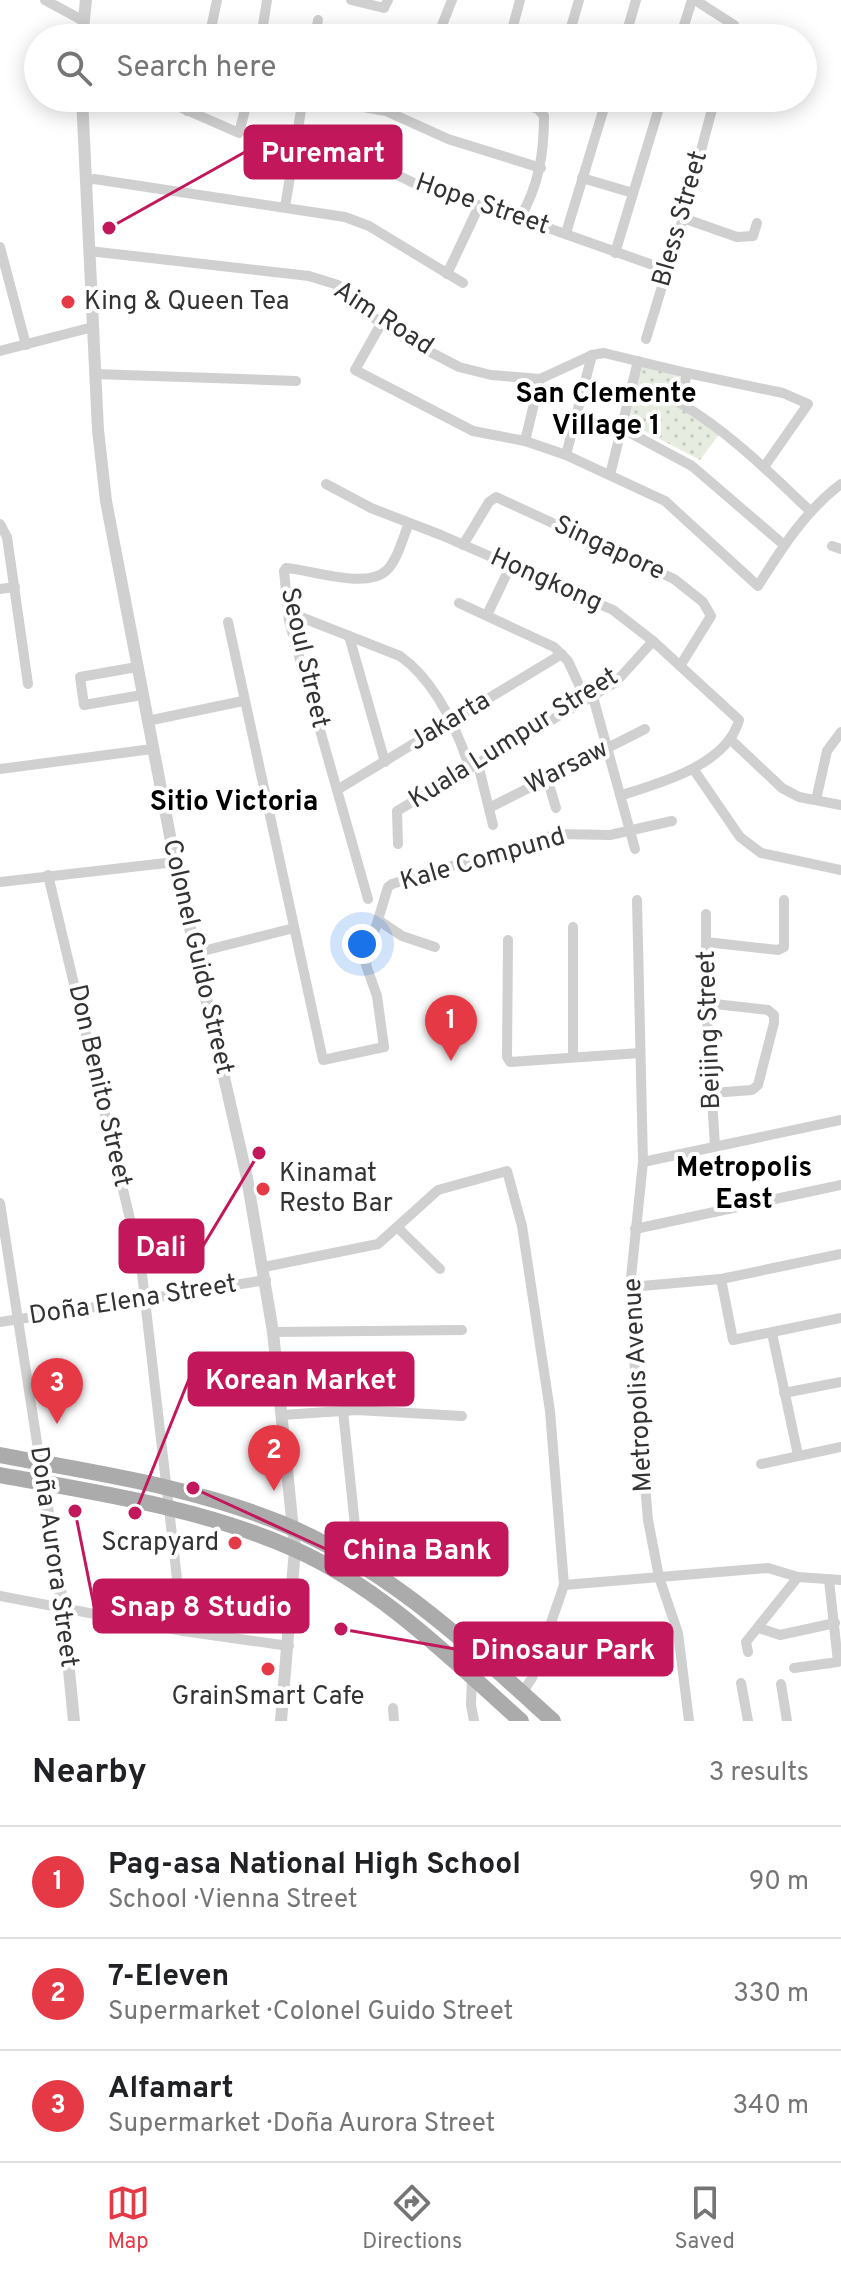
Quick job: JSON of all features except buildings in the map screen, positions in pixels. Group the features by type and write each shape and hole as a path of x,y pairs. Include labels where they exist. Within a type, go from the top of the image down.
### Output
{"main road":[{"path":"0,1455 166,1487 231,1505 294,1528 359,1564 427,1613 553,1721"},
{"path":"0,1475 199,1515 295,1549 353,1582 396,1613 521,1721"}],"street":[{"path":"45,0 82,20"},
{"path":"82,24 86,0"},
{"path":"212,24 217,0"},
{"path":"263,24 267,0"},
{"path":"351,0 384,8 388,0"},
{"path":"443,24 452,0"},
{"path":"519,24 520,0"},
{"path":"572,24 579,0"},
{"path":"629,24 636,0"},
{"path":"685,24 694,0 732,24"},
{"path":"317,24 318,20"},
{"name":"Colonel Guido Street","path":"83,112 95,374 106,501 175,862 247,1178 273,1332 295,1549 281,1721"},
{"path":"189,112 239,133 244,112"},
{"path":"285,207 301,112"},
{"path":"388,112 448,139 541,168"},
{"path":"520,218 541,168 544,116 540,112"},
{"path":"566,233 603,112"},
{"path":"615,253 658,112"},
{"name":"Bless Street","path":"646,339 711,112"},
{"name":"Hope Street","path":"295,151 377,165 424,188 566,233 667,270"},
{"path":"582,178 633,193"},
{"path":"86,181 94,179 357,220 463,283"},
{"path":"447,274 479,206"},
{"path":"683,218 737,237 753,236 757,223"},
{"path":"0,247 26,345"},
{"name":"Aim Road","path":"89,251 309,276 338,285 381,324 459,367 491,375 540,379 592,355"},
{"path":"381,324 355,370 473,431 525,441 566,455 665,501 758,586 810,511 841,484"},
{"path":"0,351 93,327"},
{"path":"566,455 592,355 604,353 783,393 808,404 764,467"},
{"path":"610,475 638,361"},
{"path":"687,373 680,403 707,419 810,511"},
{"path":"95,374 296,381"},
{"path":"525,441 540,379"},
{"path":"623,429 692,466 784,545"},
{"name":"Hongkong","path":"326,484 371,508 613,610 653,641 739,720 730,739"},
{"name":"Singapore","path":"463,545 489,502 496,497 674,579 703,602 711,616 680,666"},
{"name":"Seoul Street","path":"368,899 288,612 284,575 286,568 342,578 375,576 385,572 409,523"},
{"path":"0,524 7,537 28,684"},
{"path":"487,615 511,565"},
{"path":"0,589 15,587"},
{"path":"459,603 554,647 562,654 589,699 608,747 635,849"},
{"path":"288,612 408,662 452,721 474,767 493,825"},
{"path":"228,622 323,1060 384,1047 377,996 366,965 378,920 402,936 435,947"},
{"path":"349,636 385,762"},
{"name":"Kuala Lumpur Street","path":"398,844 397,811 616,682 653,641"},
{"name":"Jakarta","path":"337,790 562,654"},
{"path":"137,667 80,677 84,705 142,695"},
{"path":"147,721 243,701"},
{"name":"Warsaw","path":"489,808 645,729"},
{"path":"816,800 827,751 841,732"},
{"path":"622,795 694,770 730,739 782,788 799,797 841,805"},
{"path":"0,769 152,749"},
{"path":"694,770 740,837 761,853 841,870"},
{"path":"547,778 556,808"},
{"name":"Kale Compund","path":"378,920 388,887 558,834 597,836 672,821"},
{"path":"0,882 175,862"},
{"name":"Don Benito Street","path":"48,875 141,1265 183,1631"},
{"name":"Metropolis Avenue","path":"637,900 643,1162 630,1287 648,1520 659,1577 678,1633 689,1721"},
{"path":"706,942 778,950 784,947 784,900"},
{"name":"Beijing Street","path":"706,914 706,1003 715,1146"},
{"path":"573,927 573,1057"},
{"path":"195,953 294,928"},
{"path":"508,940 507,1057 510,1062 640,1053"},
{"path":"706,1003 768,1010 774,1015 758,1085 752,1090 712,1093"},
{"path":"643,1162 841,1120"},
{"name":"Doña Elena Street","path":"0,1322 146,1299 378,1244 438,1190 507,1171 522,1226 550,1411 564,1585"},
{"path":"635,1229 841,1185"},
{"name":"Doña Aurora Street","path":"0,1203 63,1609 74,1721"},
{"path":"398,1228 440,1269"},
{"path":"630,1287 721,1279 841,1254"},
{"path":"721,1279 733,1340 841,1318"},
{"path":"273,1332 462,1330"},
{"path":"772,1333 798,1455"},
{"path":"784,1393 841,1382"},
{"path":"343,1411 359,1564"},
{"path":"282,1415 343,1411 462,1416"},
{"path":"761,1464 841,1447"},
{"path":"522,1693 532,1678 564,1585 768,1568 798,1577 835,1580 838,1662 794,1668"},
{"path":"748,1652 746,1642 798,1577"},
{"path":"0,1596 183,1631 289,1646"},
{"path":"759,1628 780,1635 835,1623"},
{"path":"472,1677 474,1721"},
{"path":"741,1683 748,1721"},
{"path":"781,1684 787,1721"},
{"path":"393,1708 394,1721"}],"shaded area":[{"path":"639,366 681,378 675,405 720,433 700,460 629,423"}],"place":[{"name":"Puremart","path":"109,228"},
{"name":"King & Queen Tea","path":"68,302"},
{"name":"Pag-asa National High School","path":"451,1061"},
{"name":"Dali","path":"259,1153"},
{"name":"Kinamat Resto Bar","path":"263,1189"},
{"name":"Alfamart","path":"57,1424"},
{"name":"China Bank","path":"193,1488"},
{"name":"7-Eleven","path":"274,1491"},
{"name":"Snap 8 Studio","path":"75,1511"},
{"name":"Korean Market","path":"135,1513"},
{"name":"Scrapyard","path":"235,1543"},
{"name":"Dinosaur Park","path":"341,1629"},
{"name":"GrainSmart Cafe","path":"268,1669"}],"district":[{"name":"San Clemente Village 1","path":"606,411"},
{"name":"Sitio Victoria","path":"234,803"},
{"name":"Metropolis East","path":"744,1185"}]}
